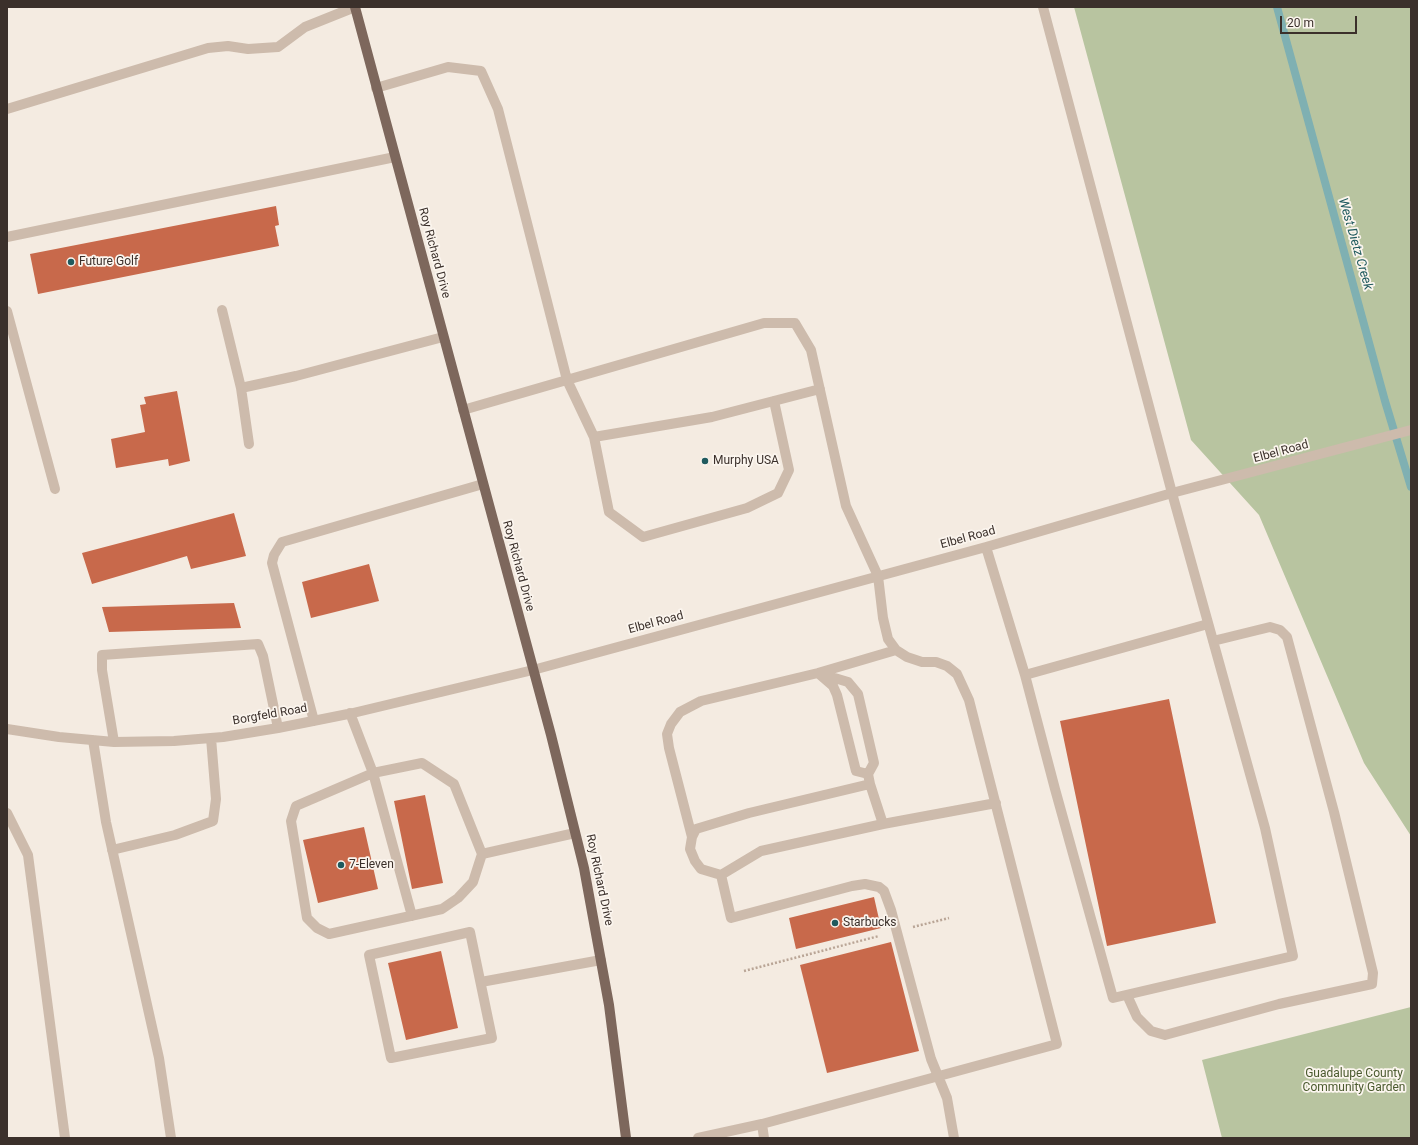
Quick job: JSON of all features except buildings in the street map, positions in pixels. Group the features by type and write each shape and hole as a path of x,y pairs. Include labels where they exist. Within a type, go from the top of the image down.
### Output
{"main road":[{"name":"Roy Richard Drive","path":"355,7 533,670 575,833 610,1005 626,1138"}],"street":[{"path":"7,109 208,48 228,46 248,49 278,47 305,27 355,7"},
{"path":"986,546 1025,675 1113,998 1293,956 1265,828 1172,493 1042,7"},
{"path":"376,88 448,67 481,71 498,109 567,380 594,437 609,512 644,537 747,508 778,494 789,470 774,401"},
{"path":"7,237 395,157"},
{"path":"222,310 241,388 249,444"},
{"path":"7,311 55,489"},
{"path":"463,410 764,323 795,323 811,350 846,506 878,576 883,618 888,639 896,650 907,657 922,662 936,662 947,666 957,674 969,700 1057,1044 939,1078 762,1124 698,1138"},
{"path":"241,388 296,376 443,337"},
{"path":"594,437 712,417 820,389"},
{"name":"Elbel Road","path":"533,670 878,576 1172,493 1213,484 1411,430"},
{"path":"314,721 272,563 274,555 282,542 483,484"},
{"path":"1025,675 1208,624"},
{"path":"1127,995 1137,1017 1151,1031 1165,1035 1279,1004 1372,984 1373,973 1334,812 1287,637 1280,630 1270,627 1213,641"},
{"path":"114,742 102,670 102,654 258,644 263,656 278,728"},
{"path":"692,838 669,748 667,734 671,724 680,712 701,701 818,673 896,650"},
{"name":"Borgfeld Road","path":"7,729 60,737 114,742 174,741 211,738 314,721 533,670"},
{"path":"818,673 848,682 858,694 874,763 869,779 883,824"},
{"path":"818,673 832,686 837,695 856,771 869,779"},
{"path":"350,713 373,773 412,916"},
{"path":"112,850 175,835 213,821 216,799 211,738"},
{"path":"93,740 112,850 159,1058 171,1138"},
{"path":"422,763 454,784 482,854 473,882 458,898 442,909 329,934 317,928 307,918 291,821 296,806 373,773 422,763"},
{"path":"869,779 696,829 692,838 690,850 701,869 721,875 761,850 883,824 996,803"},
{"path":"7,813 28,855 65,1138"},
{"path":"482,854 575,833"},
{"path":"721,875 731,918 827,891 864,884 879,887 884,891 897,932 931,1059 947,1098 954,1138"},
{"path":"470,932 481,982 492,1038 391,1058 369,954 470,932"},
{"path":"481,982 601,960"},
{"path":"762,1124 764,1138"}],"path":[{"path":"744,971 949,918"}],"green space":[{"path":"1074,7 1411,7 1411,836 1364,763 1259,515 1191,440"},
{"name":"Guadalupe County Community Garden","path":"1411,1007 1411,1138 1222,1138 1202,1060"}],"waterway":[{"name":"West Dietz Creek","path":"1277,7 1385,401 1411,487"}],"place":[{"name":"Future Golf","path":"71,262"},
{"name":"Murphy USA","path":"705,461"},
{"name":"7-Eleven","path":"341,865"},
{"name":"Starbucks","path":"835,923"}]}
